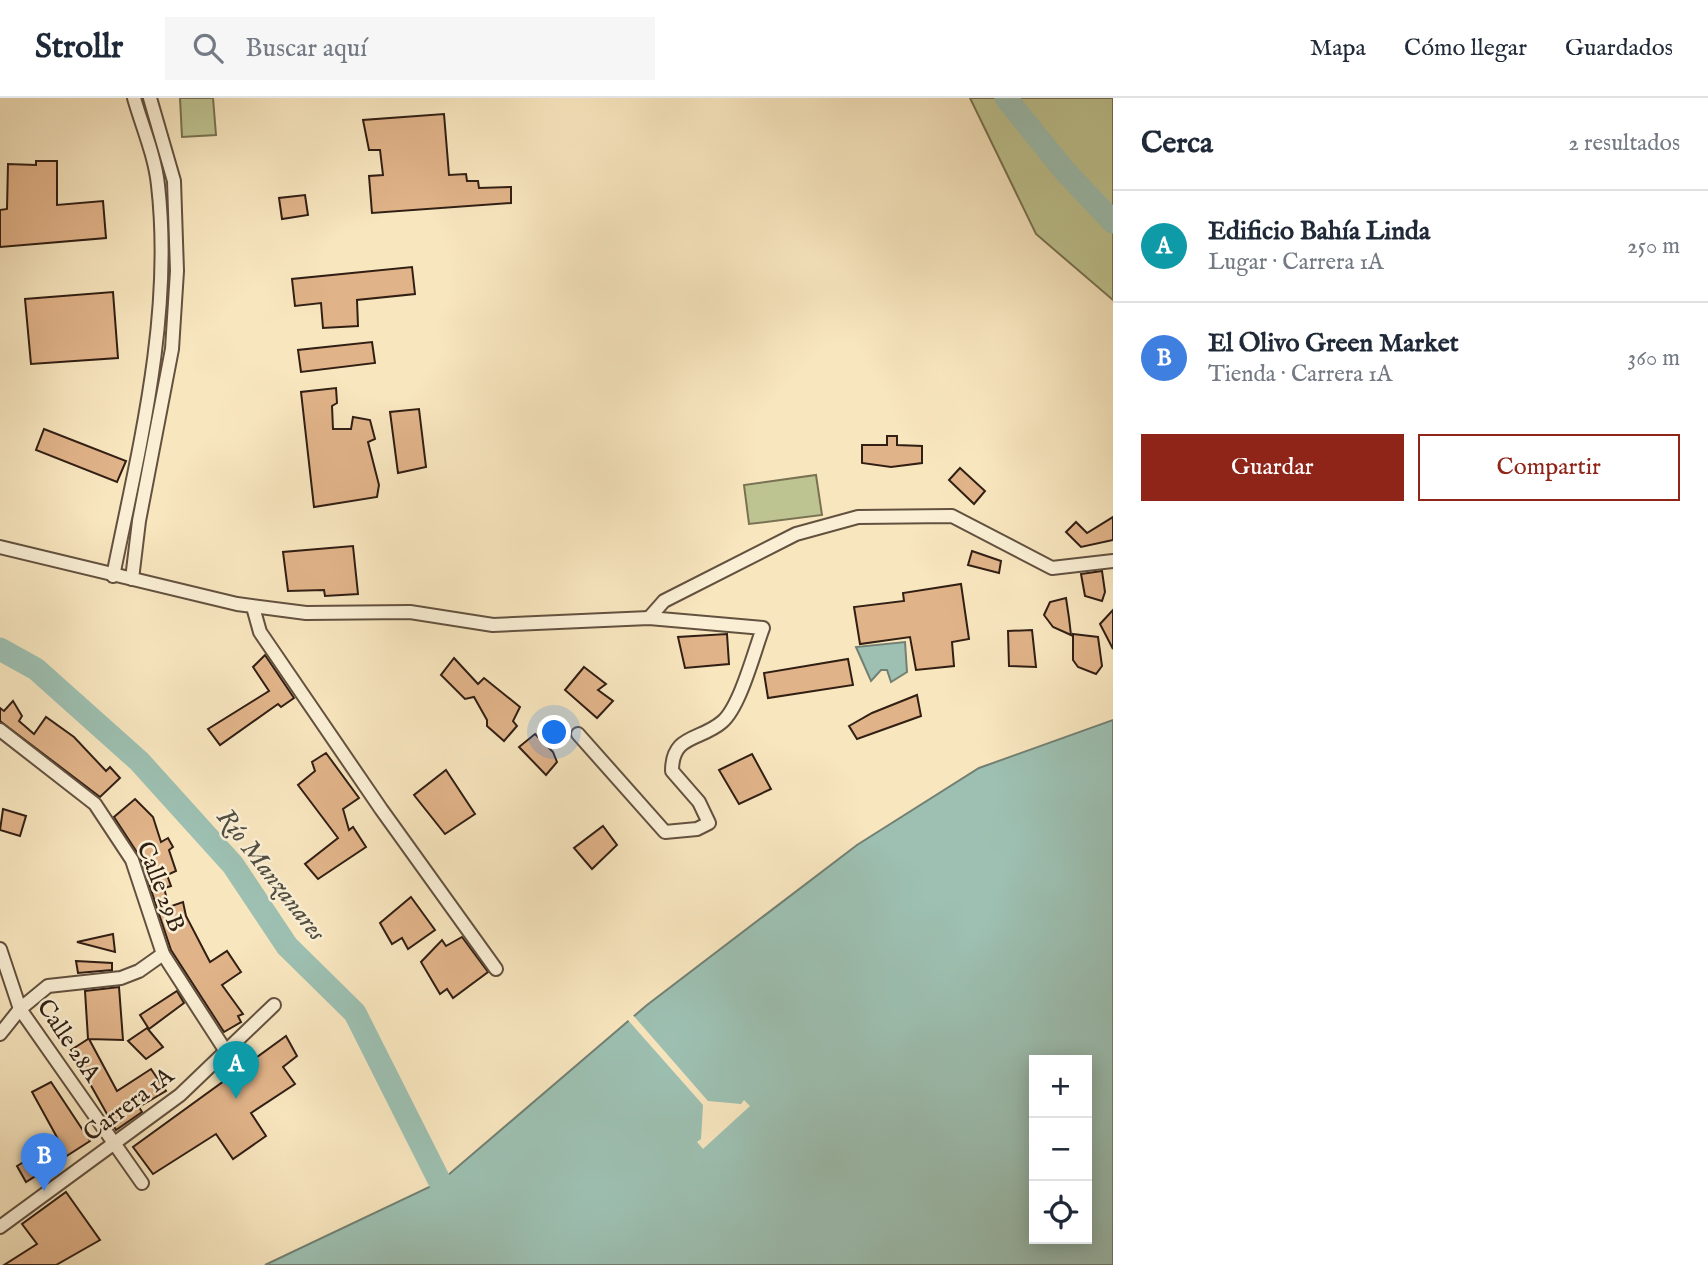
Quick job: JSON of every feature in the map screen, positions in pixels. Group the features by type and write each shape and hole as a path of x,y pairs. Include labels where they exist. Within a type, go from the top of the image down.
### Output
{"street":[{"path":"113,576 150,385 161,286 158,182 134,98"},
{"path":"132,579 139,521 172,349 177,226 174,181 150,98"},
{"path":"161,227 177,226"},
{"path":"649,618 664,601 796,534 858,517 952,516 1052,568 1113,561"},
{"path":"0,547 113,576 253,607 306,613 410,612 493,625 649,618 763,628 733,706 722,722 683,742 672,756 672,771 699,802 709,823 697,830 665,832 578,734"},
{"path":"253,607 260,632 381,809 496,969"},
{"name":"Calle 29B","path":"0,730 79,788 95,804 132,860 163,954 227,1053"},
{"name":"Calle 28A","path":"0,949 20,1009 142,1183"},
{"path":"0,1034 20,1009 48,986 121,978 139,971 163,954"},
{"name":"Carrera 1A","path":"0,1227 180,1095 227,1053 274,1004"}],"green space":[{"path":"180,98 213,98 216,135 182,137"},
{"path":"970,98 1113,98 1113,300 1036,234"},
{"path":"816,475 822,515 749,524 744,485"}],"shaded area":[{"path":"905,642 907,672 891,682 887,670 881,670 871,681 856,647"},
{"path":"1113,720 1113,1265 265,1265 440,1182 647,1005 857,845 979,768"}],"pier":[{"path":"632,1014 708,1101 741,1104 744,1100 750,1106 703,1149 697,1142 701,1139 703,1105 627,1019"}],"building":[{"path":"444,114 449,175 466,174 467,181 478,181 479,188 511,187 511,203 372,213 369,176 383,175 380,150 369,150 363,120"},
{"path":"36,161 57,161 57,205 103,201 106,238 0,247 0,210 7,209 8,164 36,165"},
{"path":"305,195 308,215 282,219 279,198"},
{"path":"412,267 415,294 357,300 358,326 323,328 321,303 295,306 292,279"},
{"path":"113,292 118,358 31,364 25,299"},
{"path":"372,342 375,363 301,372 298,350"},
{"path":"336,388 337,403 332,406 333,429 351,429 353,417 370,420 375,439 368,442 379,485 377,497 314,507 301,392"},
{"path":"419,409 426,467 398,473 390,412"},
{"path":"44,429 126,461 117,482 36,450"},
{"path":"887,436 897,436 897,445 922,446 922,463 891,467 862,463 862,445 887,445"},
{"path":"960,468 985,491 974,504 949,480"},
{"path":"1113,517 1113,540 1081,547 1066,532 1076,522 1087,533"},
{"path":"353,546 358,594 325,596 324,590 288,591 283,552"},
{"path":"972,551 1001,561 999,573 968,565"},
{"path":"1102,571 1105,592 1102,601 1085,596 1081,574"},
{"path":"961,584 969,639 952,642 954,666 916,670 910,637 860,644 854,607 904,601 903,593"},
{"path":"1066,598 1071,635 1053,627 1044,615 1050,602"},
{"path":"1113,610 1113,649 1100,624"},
{"path":"1032,630 1036,667 1009,666 1008,631"},
{"path":"727,634 729,664 685,668 678,637"},
{"path":"1073,634 1098,637 1102,666 1096,674 1078,667 1073,660"},
{"path":"265,655 294,698 281,707 278,704 220,745 208,729 269,691 253,667"},
{"path":"454,658 478,684 484,678 520,707 513,721 517,726 504,741 487,726 487,720 474,697 465,699 441,675"},
{"path":"848,659 853,685 768,698 764,673"},
{"path":"584,667 606,684 598,690 613,701 597,718 565,690"},
{"path":"917,695 921,716 857,739 849,726 872,713"},
{"path":"13,701 22,716 19,721 34,734 46,717 74,737 106,771 110,767 120,778 100,797 0,721 0,708 4,711"},
{"path":"535,734 553,752 557,762 546,775 519,747"},
{"path":"326,753 359,798 343,809 349,830 353,827 366,847 318,879 305,864 338,838 298,785 315,771 312,762"},
{"path":"752,754 771,789 739,804 719,770"},
{"path":"446,770 475,814 445,834 414,795"},
{"path":"135,799 153,817 161,842 168,838 173,847 169,850 176,871 167,875 171,886 164,888 169,907 183,902 186,916 210,962 227,951 241,972 222,985 243,1014 238,1016 241,1022 224,1032 171,950 140,857 114,817"},
{"path":"3,809 26,816 20,836 0,830"},
{"path":"603,826 617,845 592,869 574,848"},
{"path":"411,897 435,930 408,949 402,938 392,944 380,923"},
{"path":"113,934 115,952 77,942"},
{"path":"462,937 488,972 453,998 447,989 440,994 421,962 442,940 446,946"},
{"path":"76,961 112,963 112,970 78,973"},
{"path":"119,987 123,1040 89,1039 117,1091 151,1069 166,1091 139,1107 142,1112 116,1130 71,1050 88,1039 85,991"},
{"path":"177,991 184,1003 149,1029 140,1015"},
{"path":"147,1028 163,1047 146,1059 128,1041"},
{"path":"286,1036 297,1056 283,1067 295,1084 251,1113 266,1136 233,1159 216,1134 153,1174 133,1147"},
{"path":"51,1082 90,1141 26,1182 17,1166 59,1141 32,1092"},
{"path":"66,1192 100,1240 56,1265 4,1265 37,1244 22,1224"}],"waterway":[{"path":"1006,98 1063,169 1113,222"},
{"name":"Río Manzanares","path":"0,649 36,669 139,761 233,865 287,946 355,1013 440,1182"}],"place":[{"name":"Edificio Bahía Linda","path":"236,1099"},
{"name":"El Olivo Green Market","path":"44,1191"}]}
